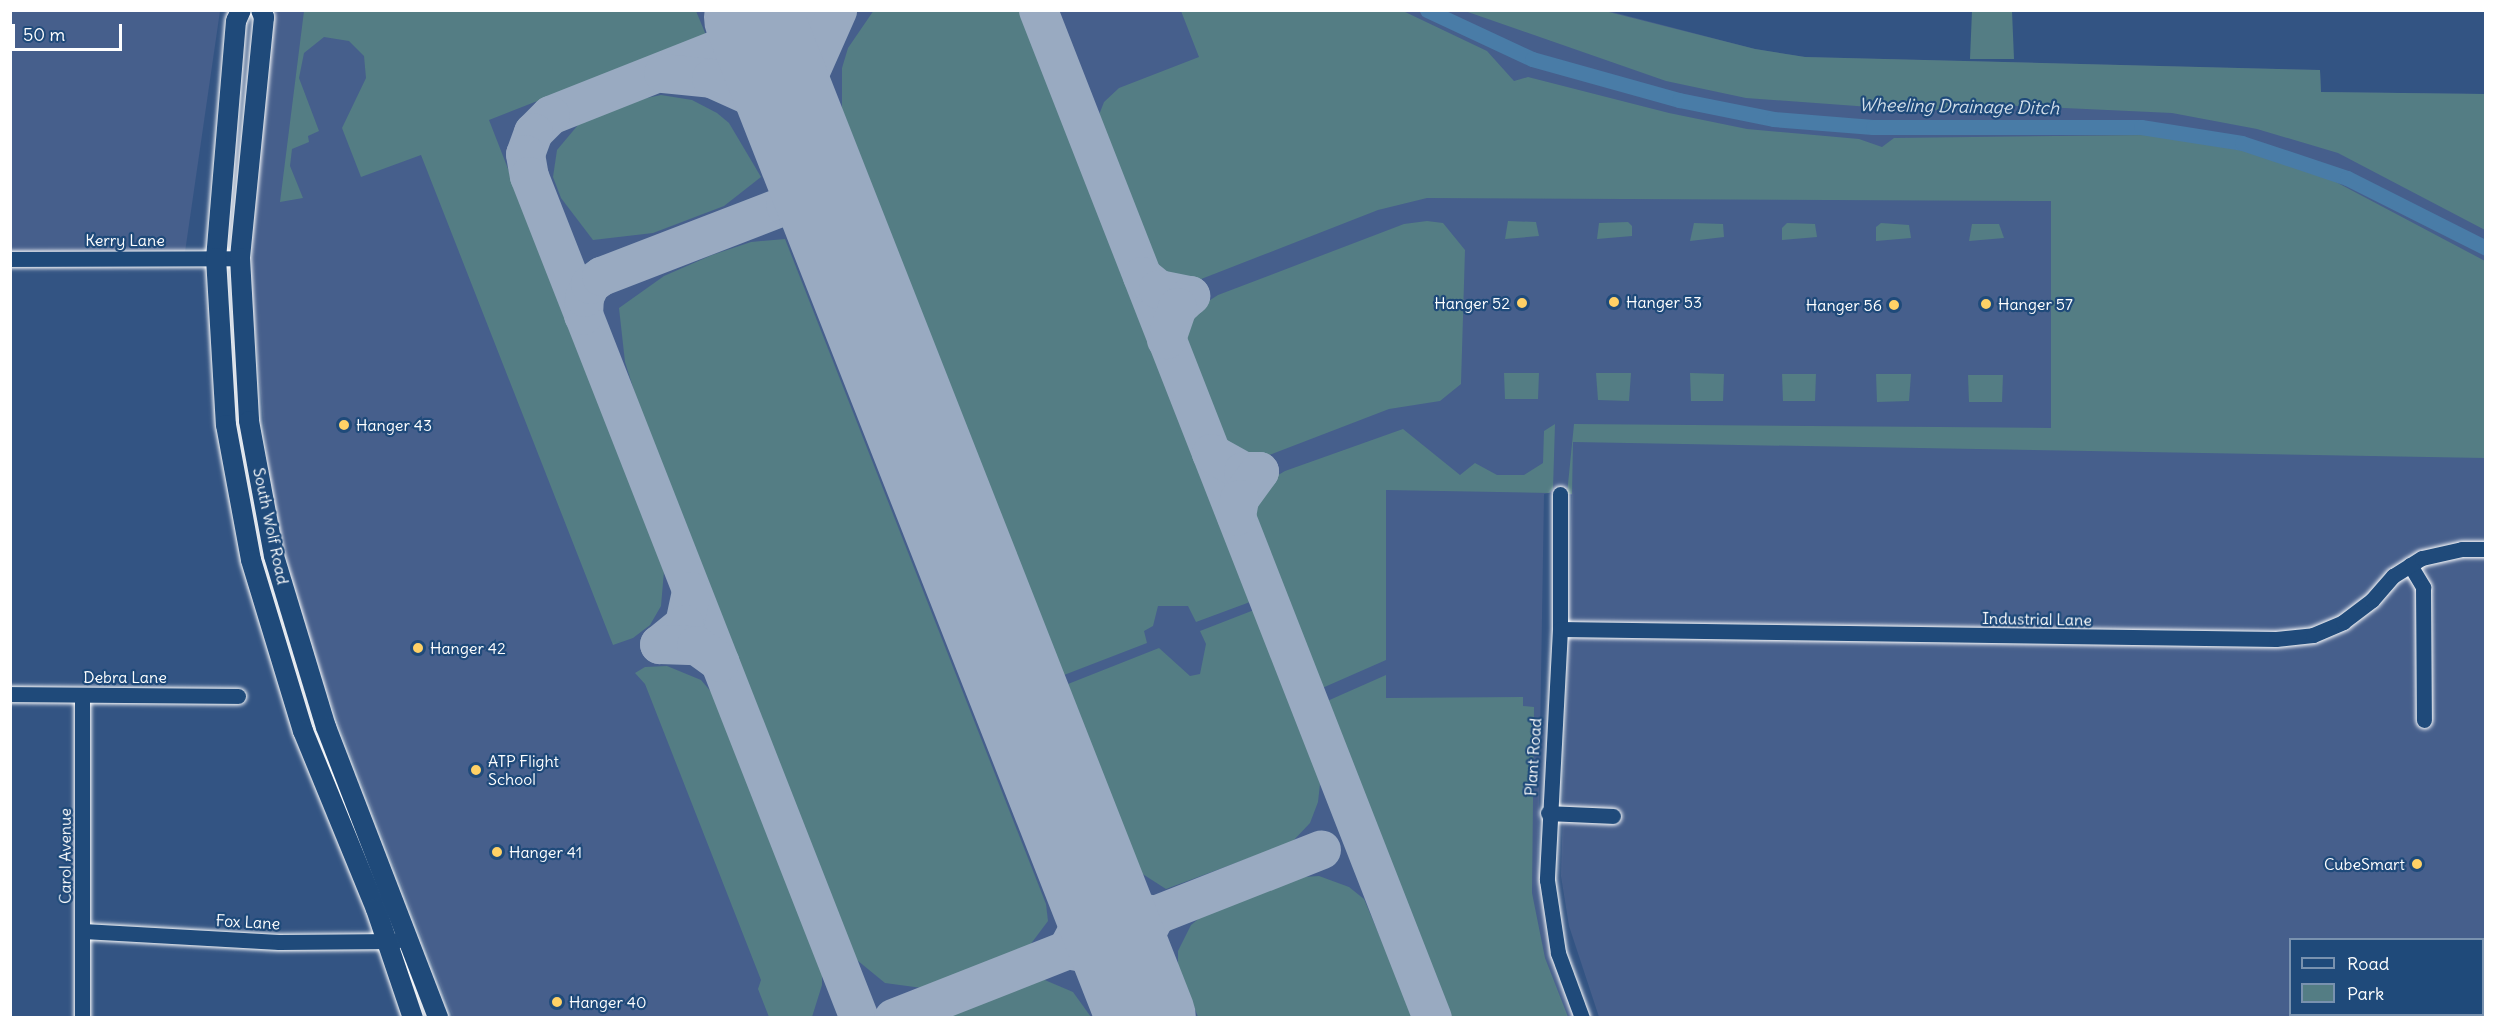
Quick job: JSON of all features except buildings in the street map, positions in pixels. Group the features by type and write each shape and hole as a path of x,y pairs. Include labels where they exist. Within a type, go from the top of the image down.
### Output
{"main road":[{"name":"South Wolf Road","path":"241,10 236,21 216,258 226,425 251,560 303,731 376,909 413,1017"},
{"name":"South Wolf Road","path":"261,10 264,17 240,258 249,421 274,556 326,727 410,938 438,1017"}],"street":[{"name":"Kerry Lane","path":"10,259 240,258"},
{"name":"Plant Road","path":"1560,494 1560,629 1548,813 1550,913 1558,953 1582,1017"},
{"name":"Industrial Lane","path":"1560,629 2276,639 2313,635 2343,622 2372,600 2392,576 2422,558 2462,549 2486,549"},
{"path":"2410,565 2423,587 2424,720"},
{"name":"Debra Lane","path":"10,694 238,696"},
{"name":"Carol Avenue","path":"82,695 82,1017"},
{"path":"1548,813 1613,816"},
{"name":"Fox Lane","path":"83,931 387,944 410,938"}],"shaded area":[{"path":"1605,10 1755,49 1805,57 2320,70 2321,92 2485,94 2485,1017 1599,1017 1569,926 1561,876 1572,495 1549,493 1544,494 1538,864 1547,938 1575,1017 453,1017 319,672 293,588 269,477 251,289 254,157 276,11"},
{"path":"11,11 220,11 184,259 11,258"}],"green space":[{"path":"874,10 1020,12 1250,602 1196,622 1188,606 1158,606 1153,626 1144,631 1147,643 1064,675 842,109 842,68 848,48"},
{"path":"1401,10 1487,51 1514,81 1528,77 1669,113 1747,129 1859,139 1882,147 1894,138 2148,135 2258,153 2317,172 2485,261 2485,458 1573,442 1572,494 1567,494 1574,424 2051,428 2051,201 1427,198 1378,210 1191,283 1163,274 1152,262 1097,120 1104,102 1119,88 1199,57 1181,11"},
{"path":"304,11 696,11 706,35 489,120 664,571 661,606 650,625 633,638 613,645 421,155 361,177 342,128 366,78 364,56 349,41 324,37 304,53 299,78 319,131 308,136 309,142 292,149 290,166 303,198 280,202"},
{"path":"1465,11 1605,11 1755,49 1805,57 2320,70 2321,92 2485,94 2485,230 2338,153 2257,129 2172,113 1997,105 1925,111 1746,98 1666,81"},
{"path":"1972,11 2012,11 2014,59 1970,59"},
{"path":"661,95 692,100 717,113 729,123 761,177 724,206 653,233 593,240 561,198 553,177 557,150 583,119 628,102"},
{"path":"1427,221 1443,223 1465,250 1461,384 1440,401 1389,409 1264,457 1240,457 1229,449 1185,343 1183,331 1190,313 1218,295 1404,224"},
{"path":"1508,221 1536,222 1539,236 1505,239"},
{"path":"1628,222 1632,226 1632,236 1597,239 1599,223"},
{"path":"1694,223 1723,224 1724,237 1690,241"},
{"path":"1787,223 1815,224 1817,237 1782,240 1782,228"},
{"path":"1881,223 1909,225 1911,238 1876,241 1876,227"},
{"path":"1972,224 1999,224 2004,238 1969,241"},
{"path":"785,239 1046,904 1048,921 1030,945 922,988 885,983 852,956 648,435 625,362 619,308 664,276 712,255 751,242"},
{"path":"1504,373 1539,373 1538,399 1505,399"},
{"path":"1596,373 1631,373 1629,401 1598,400"},
{"path":"1690,373 1724,374 1723,401 1691,401"},
{"path":"1782,374 1816,374 1815,401 1783,401"},
{"path":"1876,374 1911,374 1909,401 1877,402"},
{"path":"1968,375 2003,375 2002,402 1969,402"},
{"path":"1555,424 1553,489 1549,493 1386,490 1386,660 1320,689 1252,513 1253,495 1259,486 1285,471 1403,429 1460,475 1475,463 1497,475 1524,475 1543,463 1544,431"},
{"path":"1254,610 1315,763 1320,784 1318,802 1310,823 1292,842 1166,889 1141,873 1068,684 1159,648 1190,676 1200,674 1206,644 1200,631"},
{"path":"667,666 701,680 713,694 822,969 822,985 812,1017 769,1017 758,989 761,980 645,684 635,673 645,667"},
{"path":"1386,675 1386,698 1523,697 1523,706 1534,707 1532,893 1545,958 1568,1017 1449,1017 1325,702"},
{"path":"1319,876 1349,887 1364,899 1414,1017 1198,1017 1178,966 1178,951 1191,925 1207,912 1303,877"},
{"path":"1040,978 1073,992 1091,1017 937,1017"}],"waterway":[{"name":"Wheeling Drainage Ditch","path":"1427,10 1532,59 1679,100 1773,119 1873,127 2141,127 2242,143 2347,178 2486,248"}],"taxiway":[{"path":"815,10 550,115 533,132 525,154 529,176 859,1018"},
{"path":"663,73 711,78 791,114 837,10"},
{"path":"1038,10 1432,1018"},
{"path":"583,315 584,297 590,284 601,276 785,205 804,203 821,212 838,233"},
{"path":"1142,276 1158,289 1190,295 1177,307 1166,339"},
{"path":"1211,453 1243,471 1259,471 1239,499 1236,516"},
{"path":"691,591 684,624 659,644 696,645 719,662"},
{"path":"893,1018 1321,849"},
{"path":"1088,869 1108,896 1130,910 1155,915 1134,956 1134,988 1113,966 1094,954 1067,949 1089,908 1088,869"}],"runway":[{"path":"753,17 1146,1018"}],"place":[{"name":"Hanger 53","path":"1614,302"},
{"name":"Hanger 52","path":"1522,303"},
{"name":"Hanger 57","path":"1986,304"},
{"name":"Hanger 56","path":"1894,305"},
{"name":"Hanger 43","path":"344,425"},
{"name":"Hanger 42","path":"418,648"},
{"name":"ATP Flight School","path":"476,770"},
{"name":"Hanger 41","path":"497,852"},
{"name":"CubeSmart","path":"2417,864"},
{"name":"Hanger 40","path":"557,1002"}]}
